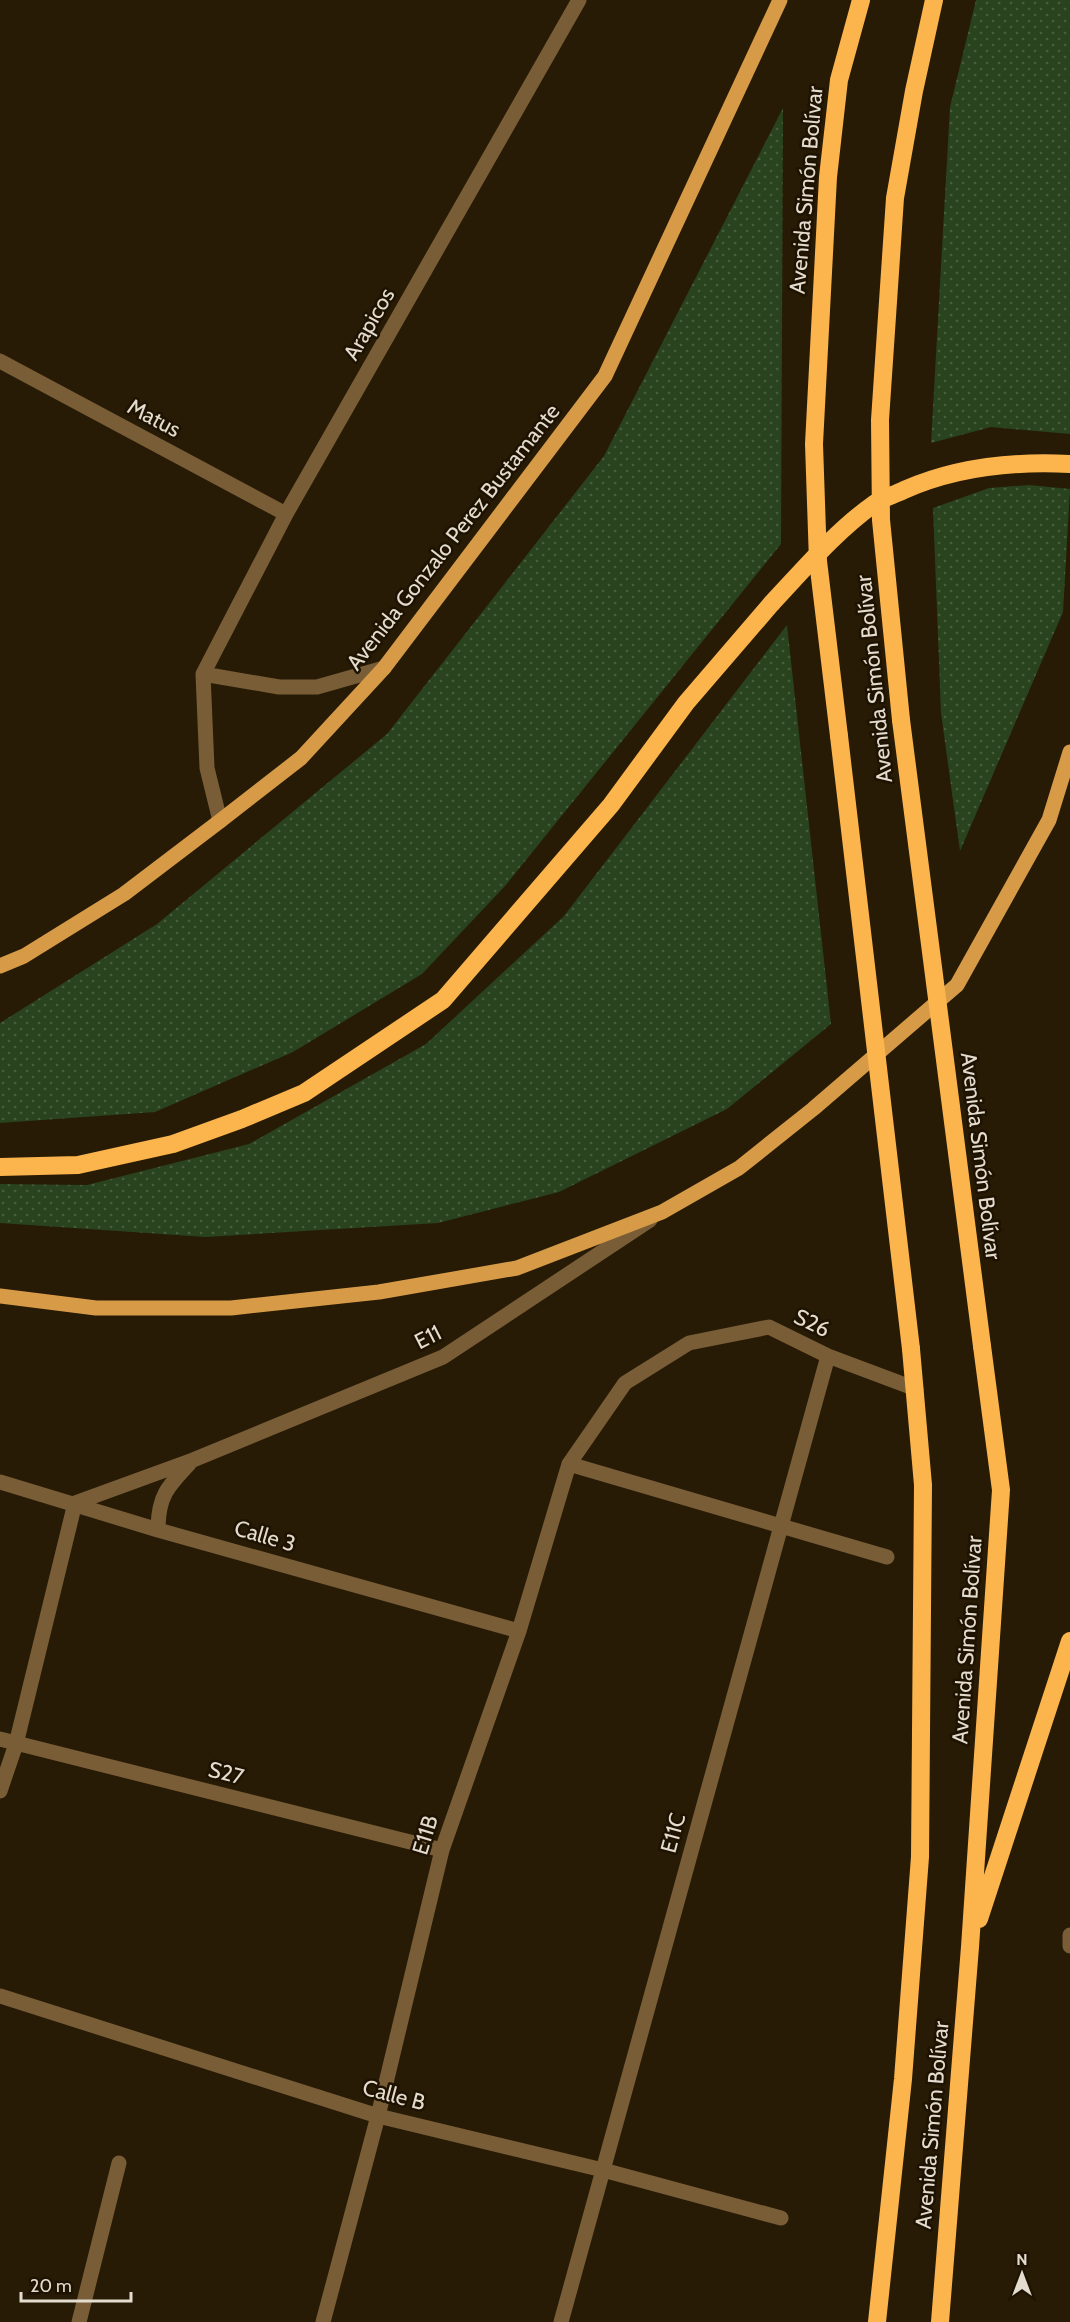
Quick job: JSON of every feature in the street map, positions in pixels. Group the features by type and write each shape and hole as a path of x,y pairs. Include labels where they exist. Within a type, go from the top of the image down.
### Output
{"highway":[{"name":"Avenida Simón Bolívar","path":"861,0 839,80 828,177 814,444 818,561 916,1389 923,1485 920,1857 903,2079 877,2322"},
{"name":"Avenida Simón Bolívar","path":"934,0 914,91 895,198 880,420 881,520 901,720 1001,1490 970,1947 940,2322"},
{"path":"0,1167 78,1165 173,1143 242,1119 304,1093 443,1000 610,805 686,703 772,603 838,535 876,503 922,482 962,471 1035,462 1070,464"},
{"path":"970,1947 1070,1641"}],"main road":[{"name":"Avenida Gonzalo Perez Bustamante","path":"0,966 24,956 124,894 220,821 301,758 384,668 605,376 780,0"},
{"path":"0,1296 96,1308 231,1308 379,1292 517,1268 662,1212 738,1168 813,1109 957,985 1049,820 1070,752"}],"street":[{"name":"Arapicos","path":"220,821 207,768 203,674 286,514 577,1"},
{"name":"Matus","path":"0,361 286,514"},
{"path":"203,674 279,687 316,687 384,668"},
{"name":"E11","path":"75,1503 193,1460 443,1357 662,1212"},
{"name":"S26","path":"625,1383 689,1343 769,1327 828,1356 916,1389"},
{"name":"E11C","path":"561,2322 828,1356"},
{"name":"E11B","path":"323,2322 378,2116 442,1851 519,1631 569,1464 625,1383"},
{"name":"E11","path":"159,1530 159,1505 174,1479 193,1460"},
{"path":"569,1464 887,1557"},
{"name":"Calle 3","path":"0,1482 159,1530 519,1631"},
{"path":"0,1791 16,1744 75,1503"},
{"name":"S27","path":"0,1739 442,1851"},
{"path":"1070,1935 1070,1946"},
{"name":"Calle B","path":"0,1996 378,2116 603,2170 781,2218"},
{"path":"79,2322 119,2163"}],"green space":[{"path":"976,0 1070,0 1070,434 991,427 931,443 950,107"},
{"path":"783,108 781,544 505,886 422,974 293,1052 155,1112 0,1123 0,1023 157,924 387,734 604,456"},
{"path":"1029,485 1070,489 1063,612 960,851 941,713 933,508 989,488"},
{"path":"787,625 831,1024 727,1109 559,1192 438,1223 206,1237 0,1223 0,1184 87,1185 249,1144 426,1044 564,916"}]}
